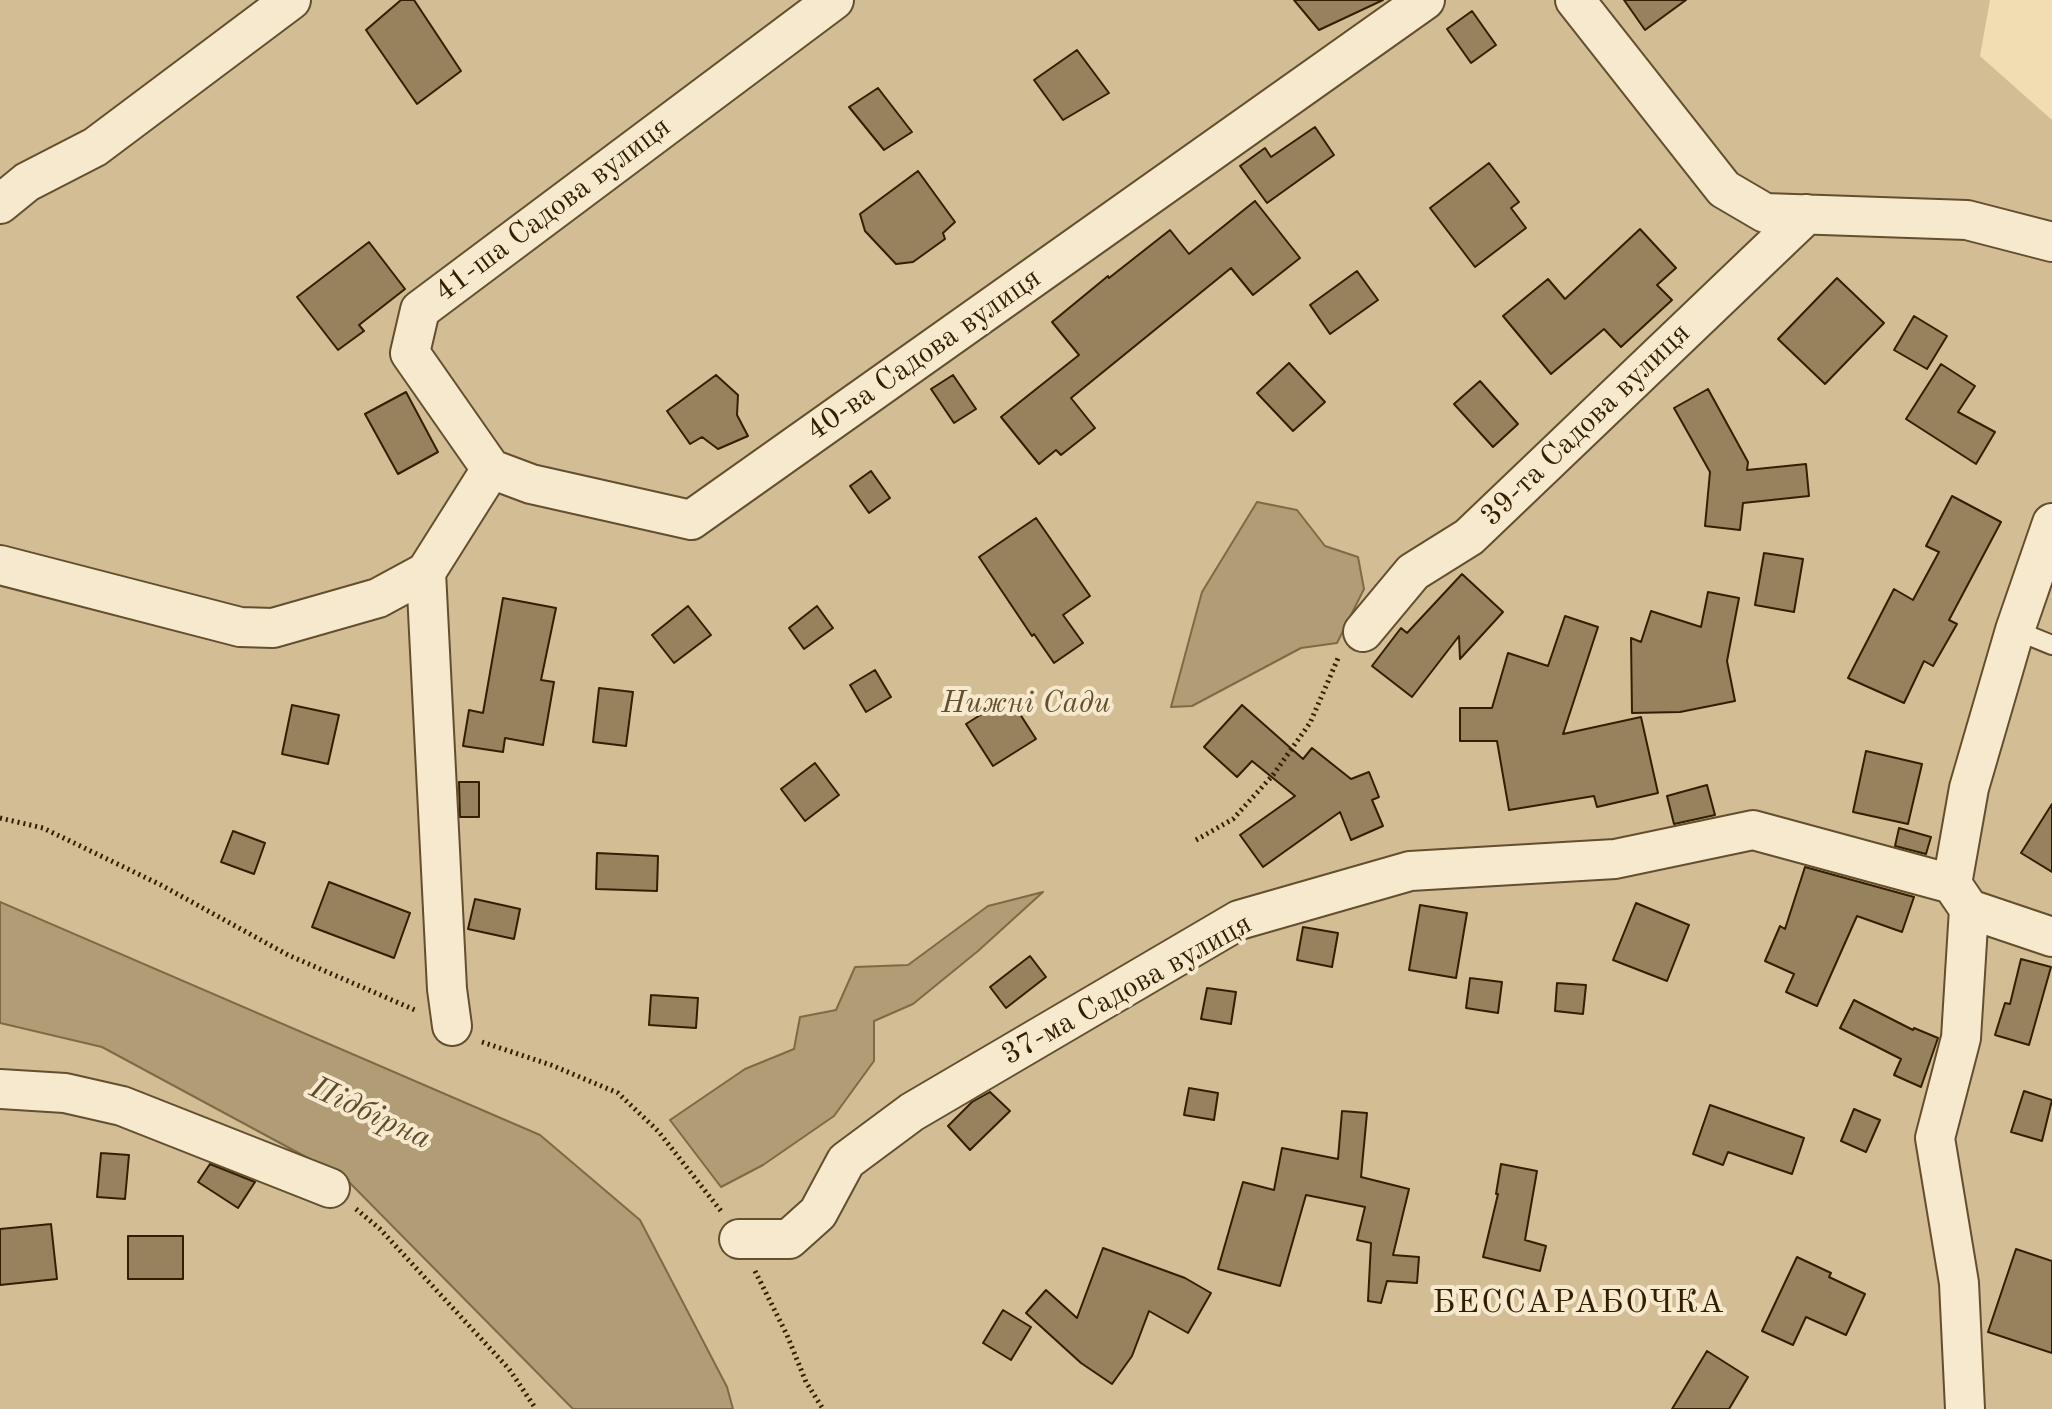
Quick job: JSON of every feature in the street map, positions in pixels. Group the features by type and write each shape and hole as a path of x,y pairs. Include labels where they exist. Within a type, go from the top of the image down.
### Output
{"street":[{"path":"0,204 27,182 95,147 291,0"},
{"name":"41-ша Садова вулиця","path":"491,469 410,353 420,310 834,0"},
{"name":"40-ва Садова вулиця","path":"491,469 531,484 691,520 1425,0"},
{"path":"1575,0 1724,189 1765,213 1967,220 2052,242"},
{"name":"39-та Садова вулиця","path":"1363,632 1413,572 1469,537 1807,214"},
{"path":"0,565 240,627 273,628 378,598 426,572 491,469"},
{"path":"1965,1409 1959,1283 1935,1138 1961,1038 1961,897 1969,788 2015,630 2052,523"},
{"path":"426,572 447,989 452,1026"},
{"name":"37-ма Садова вулиця","path":"739,1239 789,1239 818,1213 846,1161 912,1112 1239,920 1410,871 1615,859 1753,830 1961,897 2052,937"},
{"path":"0,1089 65,1093 122,1106 330,1188"}],"lane":[{"path":"2015,630 2052,645"}],"path":[{"path":"1196,840 1233,819 1273,775 1310,723 1340,654 1363,632"},
{"path":"0,818 43,828 161,885 288,955 452,1026 483,1043 551,1065 618,1093 658,1131 717,1204 739,1239 787,1335 806,1382 823,1409"},
{"path":"330,1188 389,1240 509,1369 536,1409"}],"green space":[{"name":"Нижні Сади","path":"0,0 1990,0 1980,56 2052,120 2052,1409 0,1409"}],"water":[{"path":"1257,502 1297,510 1325,546 1358,557 1364,589 1337,643 1301,648 1192,706 1171,707 1202,592"},
{"path":"1043,892 913,1004 874,1021 874,1061 834,1116 763,1165 721,1187 670,1120 745,1069 794,1049 800,1017 836,1010 855,967 908,965 988,906"},
{"name":"Підбірна","path":"0,902 540,1135 640,1220 727,1387 733,1409 573,1409 345,1178 102,1047 0,1023"}],"building":[{"path":"401,0 414,0 461,71 417,104 366,30"},
{"path":"1294,0 1383,0 1319,30"},
{"path":"1624,0 1686,0 1645,30"},
{"path":"1472,11 1496,45 1471,63 1447,29"},
{"path":"1077,50 1109,93 1063,120 1034,80"},
{"path":"878,88 912,132 884,150 849,107"},
{"path":"1315,127 1334,155 1267,203 1240,166 1265,148 1271,157"},
{"path":"1489,163 1519,202 1511,208 1526,228 1475,267 1430,208"},
{"path":"918,171 955,222 943,233 945,239 913,262 896,264 865,231 860,214"},
{"path":"1255,201 1300,258 1253,295 1231,268 1071,398 1095,428 1061,455 1056,450 1039,464 1001,417 1079,355 1052,322 1170,230 1189,254"},
{"path":"1640,229 1676,268 1657,285 1672,300 1621,347 1604,329 1551,374 1503,316 1548,279 1565,299"},
{"path":"369,242 405,289 359,325 364,331 338,350 297,297"},
{"path":"1357,271 1378,300 1330,334 1310,305"},
{"path":"1837,278 1884,323 1825,384 1778,339"},
{"path":"1914,316 1947,336 1927,369 1894,350"},
{"path":"1289,363 1325,402 1293,431 1257,393"},
{"path":"1941,364 1975,386 1958,412 1995,432 1976,464 1906,419"},
{"path":"716,375 738,395 737,415 748,436 718,449 702,437 690,444 667,411"},
{"path":"953,375 976,409 954,423 931,389"},
{"path":"1480,381 1518,424 1493,447 1454,404"},
{"path":"1708,389 1748,462 1747,470 1806,464 1809,496 1743,503 1740,530 1705,526 1710,472 1674,408"},
{"path":"406,392 438,452 398,474 365,414"},
{"path":"871,471 890,498 869,513 850,486"},
{"path":"1952,496 2001,522 1949,620 1957,624 1933,666 1924,661 1904,703 1848,678 1894,589 1913,600 1939,552 1926,546"},
{"path":"1036,518 1090,596 1063,615 1083,643 1054,663 979,557"},
{"path":"1764,553 1803,559 1794,612 1755,605"},
{"path":"1462,574 1503,612 1460,659 1459,636 1412,697 1372,666 1401,628 1407,633"},
{"path":"1708,592 1739,598 1727,661 1735,701 1680,712 1632,713 1631,638 1641,642 1651,611 1701,627"},
{"path":"503,598 556,608 541,680 554,682 543,745 505,738 503,752 463,746 469,710 483,713"},
{"path":"688,606 711,635 674,663 652,635"},
{"path":"817,606 833,628 804,649 789,628"},
{"path":"1565,616 1598,627 1563,734 1641,717 1658,793 1597,807 1594,796 1509,810 1497,741 1460,741 1460,708 1492,708 1508,653 1548,666"},
{"path":"875,670 891,697 866,712 850,685"},
{"path":"599,688 633,692 626,746 593,742"},
{"path":"1009,697 1036,739 993,766 966,724"},
{"path":"292,705 339,715 328,764 282,754"},
{"path":"1242,705 1303,759 1312,748 1351,779 1369,772 1379,797 1372,800 1383,826 1351,840 1340,812 1263,867 1240,835 1295,796 1252,761 1237,777 1204,747"},
{"path":"1866,751 1922,764 1908,824 1853,812"},
{"path":"815,763 839,795 805,821 781,789"},
{"path":"459,782 479,782 479,817 460,817"},
{"path":"1707,785 1715,815 1674,824 1667,796"},
{"path":"2052,804 2052,872 2021,853"},
{"path":"1899,828 1931,837 1926,854 1895,846"},
{"path":"233,831 265,843 254,874 221,862"},
{"path":"597,853 658,856 657,891 596,889"},
{"path":"1805,867 1914,897 1902,932 1857,916 1817,1006 1786,992 1794,974 1765,961 1780,926 1785,929"},
{"path":"329,882 410,913 394,958 312,927"},
{"path":"475,899 520,909 514,939 468,929"},
{"path":"1636,903 1689,925 1667,981 1613,960"},
{"path":"1420,905 1467,913 1456,978 1409,970"},
{"path":"1303,927 1338,933 1332,967 1297,960"},
{"path":"1030,956 1046,977 1006,1008 990,987"},
{"path":"2021,959 2051,967 2029,1045 1995,1035 2005,1003 2010,1004"},
{"path":"1470,978 1502,982 1498,1013 1466,1008"},
{"path":"1557,983 1586,985 1583,1014 1555,1011"},
{"path":"1207,988 1236,992 1231,1024 1201,1019"},
{"path":"651,995 698,998 696,1028 649,1025"},
{"path":"1854,1000 1913,1030 1938,1038 1921,1087 1894,1075 1901,1059 1840,1028"},
{"path":"1189,1088 1218,1093 1214,1120 1184,1115"},
{"path":"2024,1091 2052,1100 2042,1141 2011,1132"},
{"path":"990,1092 1010,1111 970,1150 948,1126 972,1102"},
{"path":"1710,1105 1804,1138 1792,1174 1728,1152 1723,1165 1693,1154"},
{"path":"1854,1109 1880,1120 1866,1152 1841,1141"},
{"path":"1342,1111 1367,1113 1361,1177 1409,1189 1393,1255 1419,1257 1417,1283 1387,1281 1381,1303 1368,1301 1371,1243 1357,1240 1365,1207 1306,1195 1280,1286 1218,1269 1243,1182 1274,1190 1282,1148 1338,1159"},
{"path":"101,1153 129,1155 125,1199 97,1197"},
{"path":"210,1164 255,1182 238,1208 198,1182"},
{"path":"1501,1164 1537,1171 1525,1240 1546,1246 1540,1271 1483,1257 1498,1194"},
{"path":"51,1224 57,1279 0,1285 0,1229"},
{"path":"128,1236 183,1236 183,1279 128,1279"},
{"path":"1103,1248 1185,1278 1211,1293 1188,1333 1149,1311 1132,1356 1112,1384 1081,1363 1026,1313 1046,1290 1077,1318"},
{"path":"2016,1249 2052,1261 2052,1353 1988,1332"},
{"path":"1797,1257 1865,1294 1846,1335 1806,1317 1793,1345 1762,1331"},
{"path":"1003,1310 1031,1327 1011,1360 983,1343"},
{"path":"1707,1351 1748,1377 1729,1409 1672,1409"}],"district":[{"name":"БЕССАРАБОЧКА","path":"1579,1304"}]}
